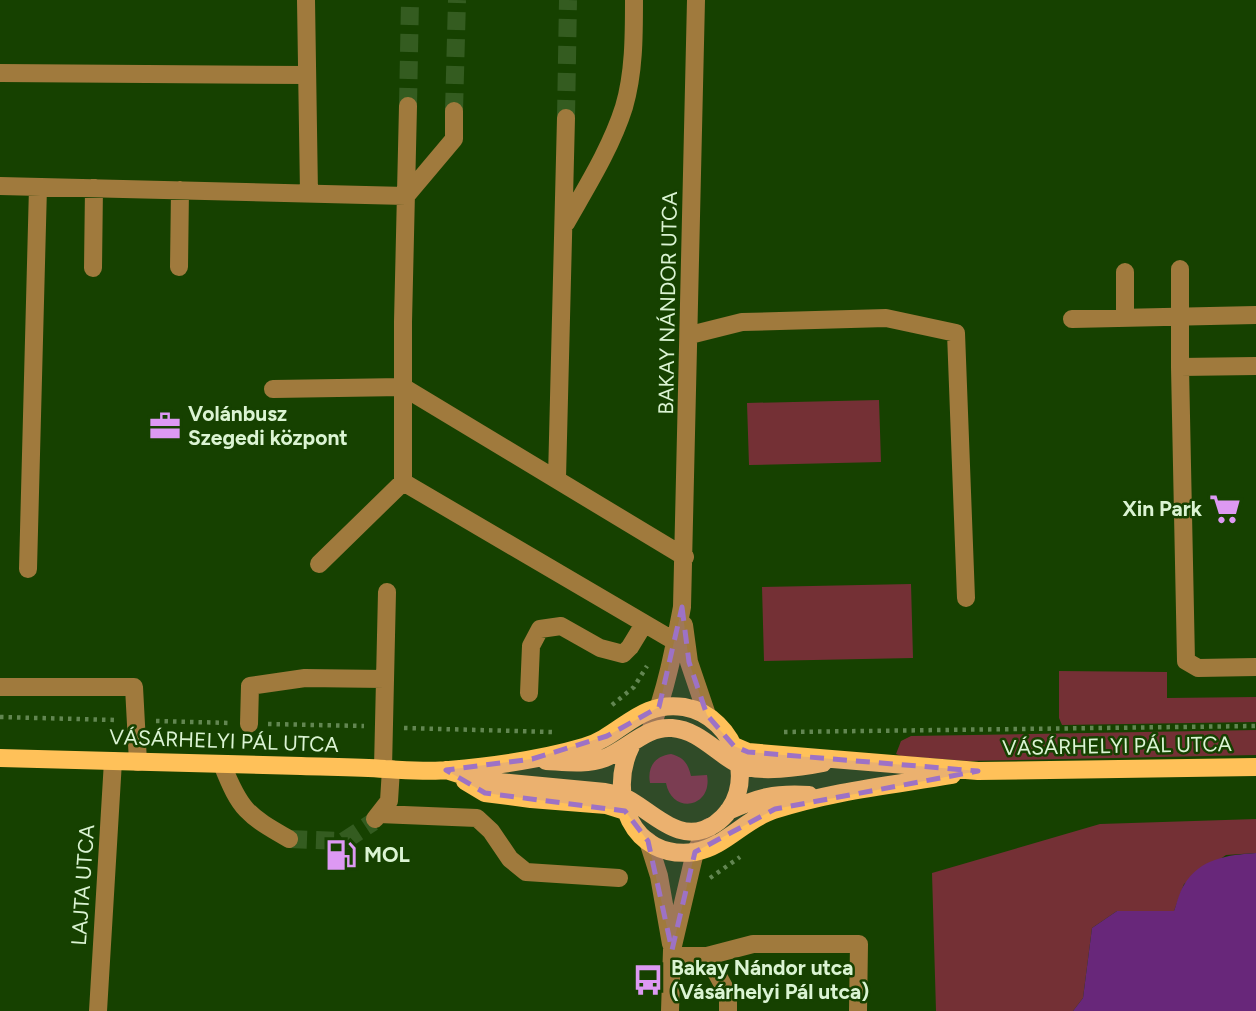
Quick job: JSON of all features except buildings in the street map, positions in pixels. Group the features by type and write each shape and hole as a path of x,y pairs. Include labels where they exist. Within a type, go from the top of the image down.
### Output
{"main road":[{"path":"659,707 684,707 706,715 724,729 734,746 739,765 737,794 728,811"},
{"name":"VÁSÁRHELYI PÁL UTCA","path":"0,758 446,770 532,760 586,746 607,736 635,716 659,707"},
{"name":"VÁSÁRHELYI PÁL UTCA","path":"532,760 573,763 603,759 631,746 650,731 671,728 692,734 739,765 751,768 804,767 840,759"},
{"path":"631,746 621,775 623,803 637,831 648,841 666,849 695,852"},
{"name":"VÁSÁRHELYI PÁL UTCA","path":"734,746 748,752 978,771 1256,767"},
{"name":"VÁSÁRHELYI PÁL UTCA","path":"446,770 485,793 606,805 623,803 666,825 694,830 709,827 728,811 755,799 779,793 825,796"},
{"name":"VÁSÁRHELYI PÁL UTCA","path":"695,852 727,838 764,813 825,796 978,771"}],"street":[{"path":"306,0 305,75 309,193"},
{"path":"563,228 601,159 624,106 634,46 634,0"},
{"name":"BAKAY NÁNDOR UTCA","path":"650,731 676,642 682,607 696,0"},
{"path":"0,73 305,75"},
{"path":"319,564 403,482 408,106"},
{"path":"406,196 454,139 454,111"},
{"path":"557,478 566,118"},
{"path":"0,186 406,196"},
{"path":"28,569 38,187"},
{"path":"93,268 94,188"},
{"path":"179,267 180,190"},
{"path":"1180,269 1186,661 1198,668 1256,667"},
{"path":"1125,272 1125,318"},
{"path":"1072,319 1256,315"},
{"path":"690,335 742,322 886,318 956,333 966,598"},
{"path":"1180,368 1256,366"},
{"path":"273,389 403,387 685,557"},
{"path":"403,482 676,642"},
{"path":"387,592 385,679 389,801 376,818 477,818 491,831 510,859 526,872 619,878"},
{"name":"BAKAY NÁNDOR UTCA","path":"682,607 689,662 706,715"},
{"path":"529,693 531,646 541,629 561,626 600,648 622,654 631,647 644,624"},
{"path":"250,724 250,686 305,678 385,679"},
{"path":"0,687 134,687 138,762"},
{"name":"LAJTA UTCA","path":"98,1011 113,761"},
{"path":"222,764 234,794 253,819 289,839"},
{"path":"670,1011 672,953 695,852 709,827"},
{"path":"648,841 659,876 672,953"},
{"path":"672,953 707,956 753,944 859,944 858,1011"},
{"path":"707,956 728,994 728,1011"}],"path":[{"path":"602,713 634,687 653,657"},
{"path":"773,732 1256,726"},
{"path":"532,732 556,732"},
{"path":"707,880 748,852"}],"highlighted area":[{"path":"682,607 689,662 707,715 734,746 748,752 978,771 775,809 695,852 672,950 648,841 625,811 485,793 446,770 532,759 607,736 659,707"}],"shaded area":[{"path":"879,400 881,462 749,465 747,403"},
{"path":"911,584 913,658 764,661 762,587"},
{"path":"1059,671 1167,672 1167,698 1256,697 1256,722 1062,725 1059,718"},
{"path":"1256,730 1256,755 968,761 896,754 901,741 911,736"},
{"path":"671,754 684,761 691,776 707,775 704,795 698,800 683,803 670,793 666,783 650,783 653,763"},
{"path":"1256,819 1256,853 1226,855 1184,884 1174,911 1117,911 1092,928 1083,998 1073,1011 936,1011 932,873 1100,824"},
{"path":"1256,853 1256,1011 1073,1011 1083,998 1092,928 1117,911 1174,911 1184,885 1198,869 1225,857"}],"tunnel":[{"path":"408,106 410,0"},
{"path":"454,111 457,0"},
{"path":"566,118 568,0"},
{"path":"289,839 344,841 373,822"}],"place":[{"name":"Volánbusz Szegedi központ","path":"165,426"},
{"name":"Xin Park","path":"1225,509"},
{"name":"MOL","path":"341,855"},
{"name":"Bakay Nándor utca (Vásárhelyi Pál utca)","path":"648,980"}]}
